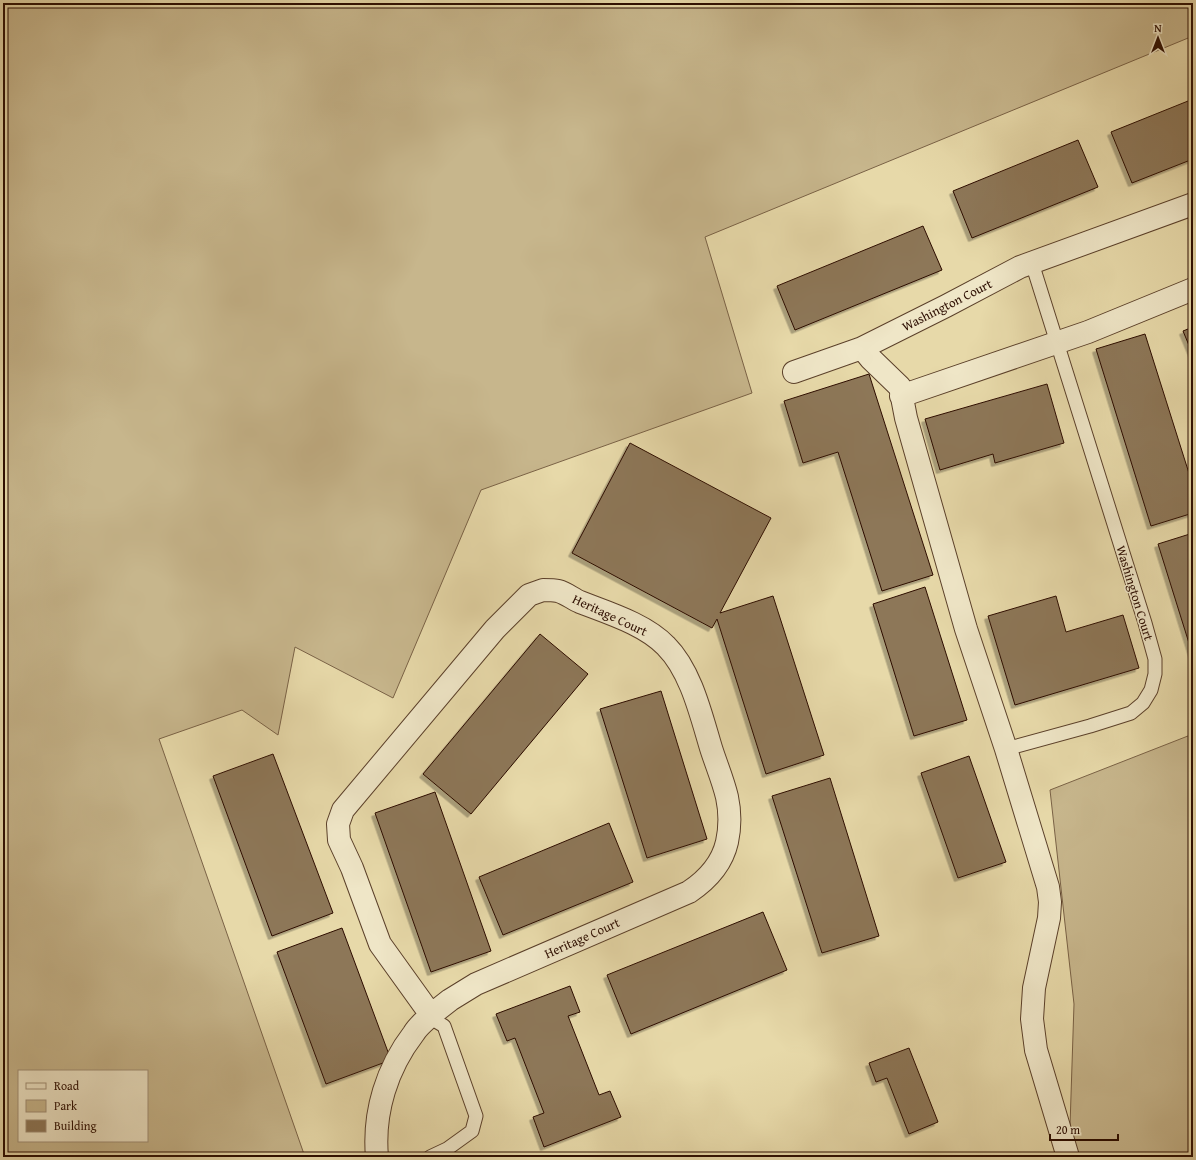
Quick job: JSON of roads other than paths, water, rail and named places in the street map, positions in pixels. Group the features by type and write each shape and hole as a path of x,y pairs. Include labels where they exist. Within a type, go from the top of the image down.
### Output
{"street":[{"name":"Washington Court","path":"794,372 862,348 1020,267 1193,204"},
{"path":"901,396 1088,332 1193,289"},
{"path":"862,348 870,358 900,387 906,418 966,629 1006,749 1048,887 1050,902 1049,918 1034,988 1032,1019 1036,1050 1068,1157"},
{"name":"Heritage Court","path":"377,1157 376,1147 378,1116 385,1086 397,1057 414,1031 431,1015 450,1000 476,984 689,892 702,883 712,872 721,858 726,844 729,821 727,797 699,708 685,671 666,646 655,636 641,627 559,591 543,590 528,595 494,629 343,810 338,824 339,840 352,868 380,944 431,1015"}],"lane":[{"name":"Washington Court","path":"1006,749 1131,713 1143,703 1151,690 1155,674 1155,659 1145,623 1032,263"},
{"name":"Heritage Court","path":"430,1157 447,1149 472,1131 476,1116 444,1026 434,1020 431,1015"}]}
